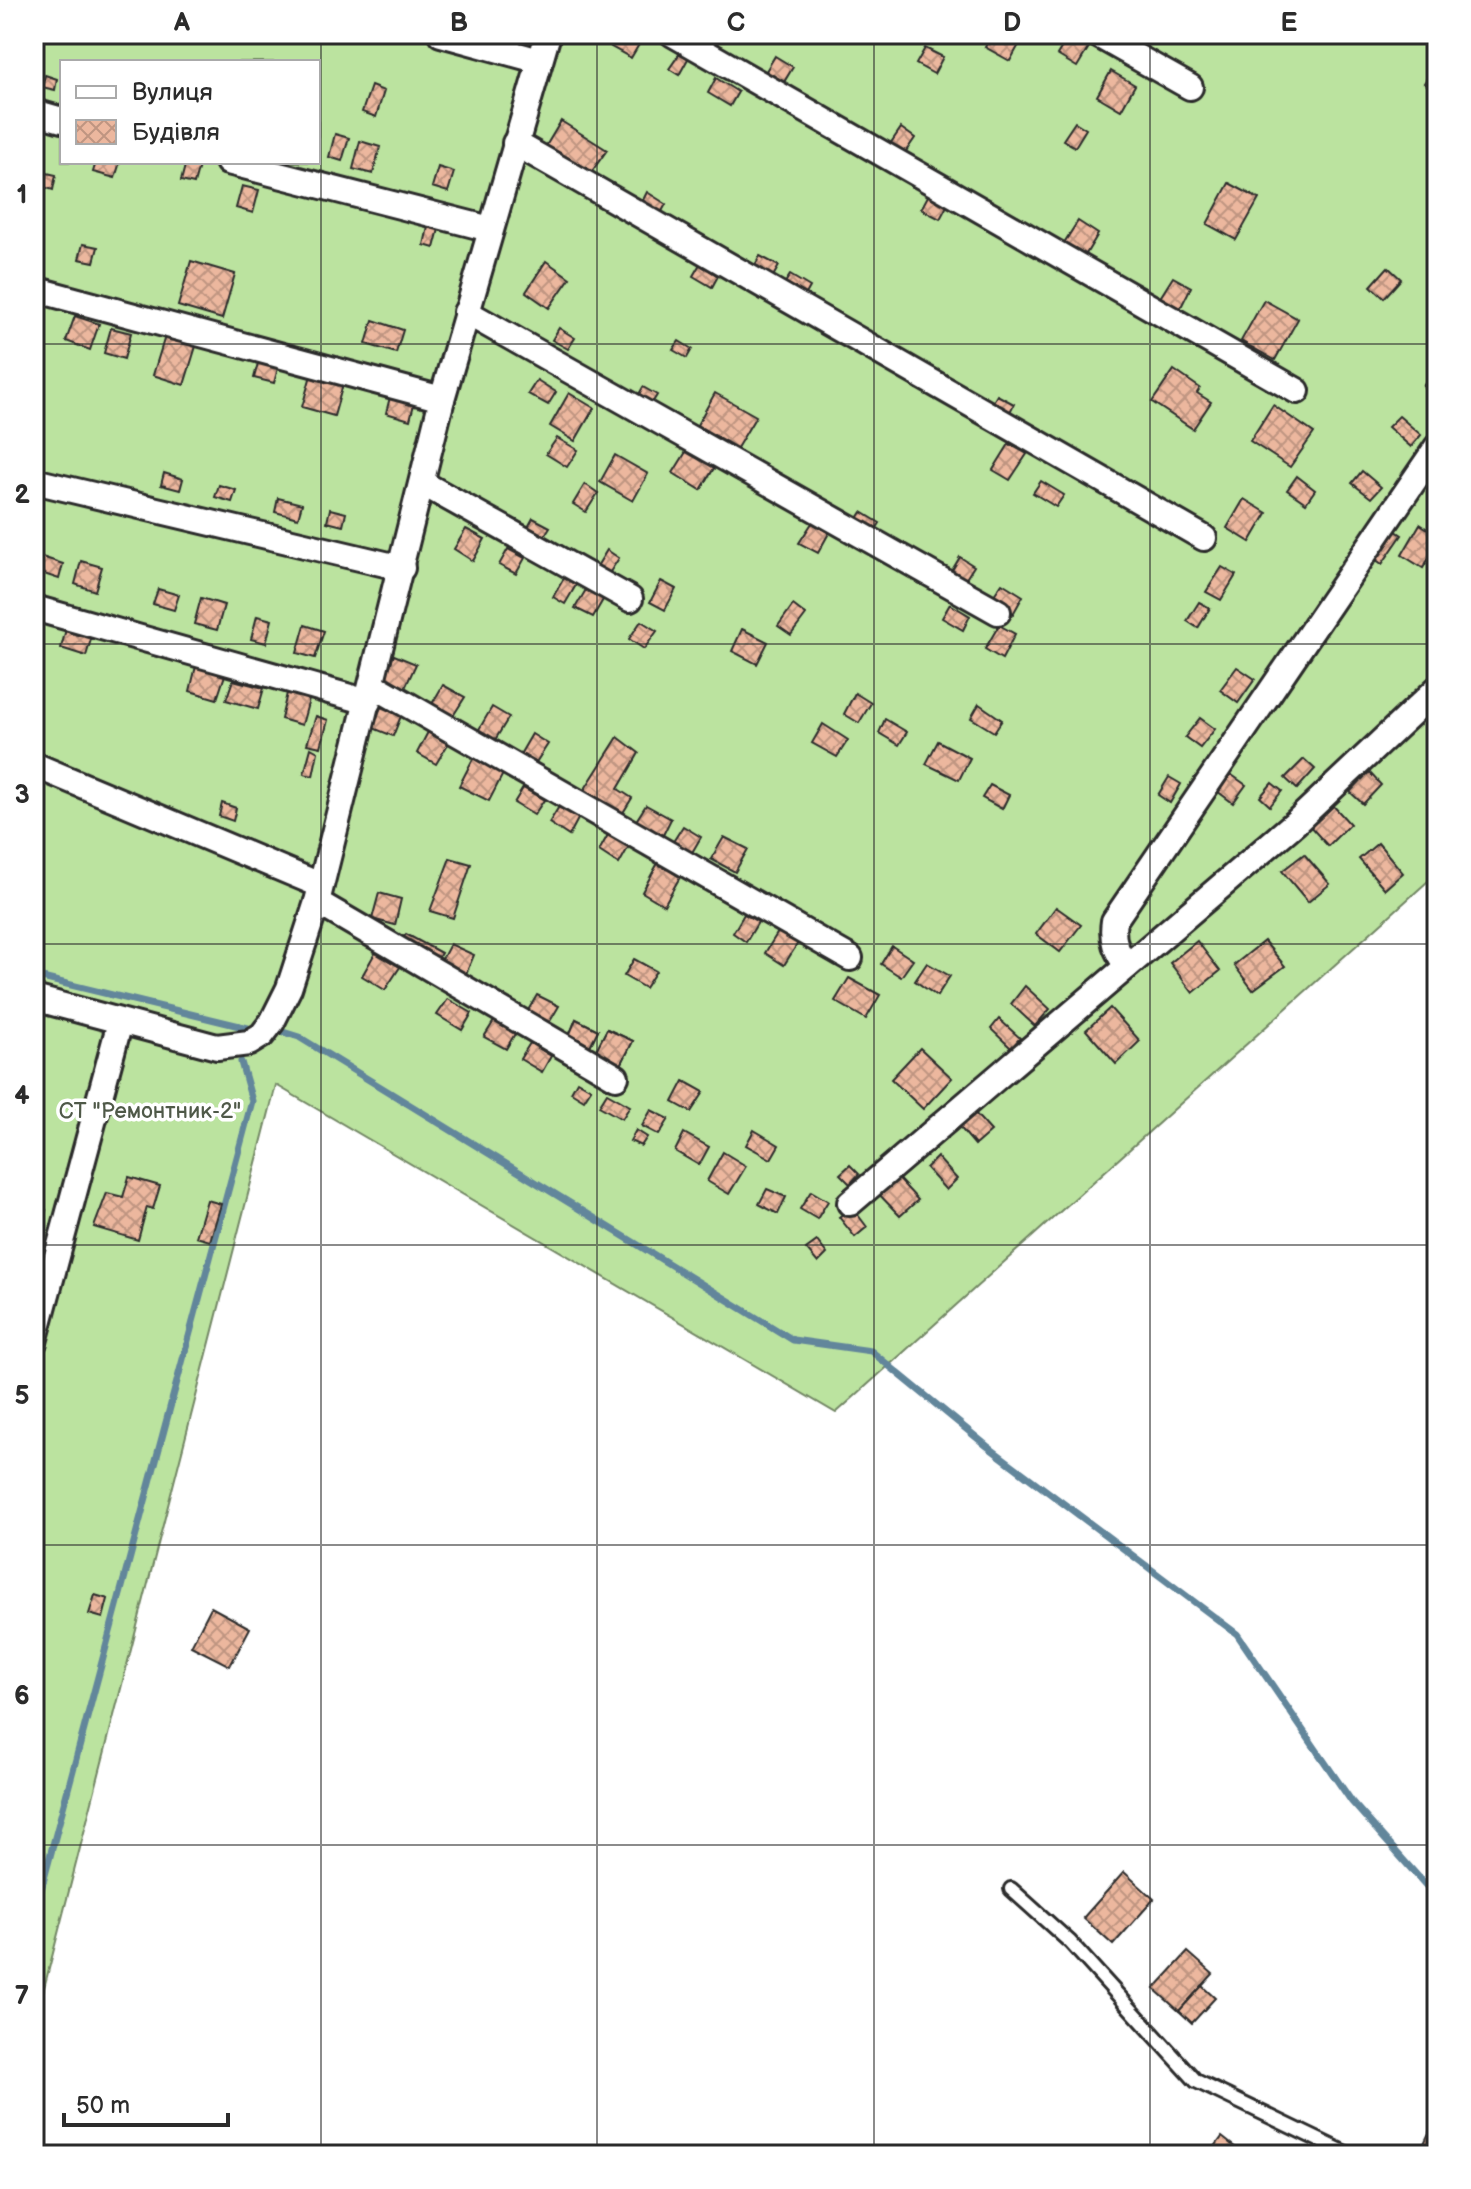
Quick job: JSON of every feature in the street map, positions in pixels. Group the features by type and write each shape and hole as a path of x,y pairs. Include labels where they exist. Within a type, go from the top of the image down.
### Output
{"street":[{"path":"441,34 540,61"},
{"path":"34,998 217,1047 249,1043 262,1035 272,1022 289,988 318,894 442,399 548,34"},
{"path":"673,34 1297,391"},
{"path":"1096,34 1190,87"},
{"path":"34,112 60,119"},
{"path":"515,143 1204,538"},
{"path":"236,164 490,229"},
{"path":"34,289 442,399"},
{"path":"466,312 998,612"},
{"path":"1127,966 1116,952 1112,935 1114,921 1437,447"},
{"path":"34,481 402,568"},
{"path":"422,483 630,599"},
{"path":"34,608 370,694 850,958"},
{"path":"850,1203 1295,823 1437,689"},
{"path":"34,765 318,894 616,1077"},
{"path":"34,1342 120,1022"}],"lane":[{"path":"1011,1889 1070,1942 1196,2081 1350,2155"}],"green space":[{"name":"СТ \"Ремонтник-2\"","path":"34,34 1437,34 1437,873 836,1413 276,1085 34,2027"}],"building":[{"path":"619,34 630,34 641,41 631,58 611,47"},
{"path":"992,34 1025,34 1010,61 985,47"},
{"path":"1069,35 1089,47 1077,67 1057,55"},
{"path":"925,48 943,57 934,74 916,64"},
{"path":"680,53 689,57 679,75 669,69"},
{"path":"775,56 793,67 781,87 763,76"},
{"path":"1435,66 1437,68 1437,92 1424,83"},
{"path":"1111,71 1135,85 1121,110 1097,96"},
{"path":"45,75 57,79 55,90 42,87"},
{"path":"716,78 738,92 730,106 708,93"},
{"path":"371,86 384,91 376,117 362,112"},
{"path":"561,121 607,150 590,174 546,146"},
{"path":"1075,122 1086,129 1075,147 1063,140"},
{"path":"901,128 915,138 902,157 888,147"},
{"path":"335,134 349,138 342,161 329,157"},
{"path":"360,141 380,147 373,174 353,169"},
{"path":"95,164 119,164 115,178 93,172"},
{"path":"185,164 199,164 194,184 181,181"},
{"path":"438,167 454,172 448,192 432,187"},
{"path":"47,173 56,175 53,190 44,187"},
{"path":"1229,183 1259,199 1236,240 1207,224"},
{"path":"242,186 259,190 253,213 236,208"},
{"path":"647,192 666,204 660,215 641,204"},
{"path":"929,194 948,204 940,219 921,209"},
{"path":"1078,221 1098,234 1083,259 1062,246"},
{"path":"428,227 439,229 434,248 424,245"},
{"path":"83,244 98,247 94,262 79,259"},
{"path":"760,256 779,266 772,278 754,267"},
{"path":"191,261 235,274 222,319 178,306"},
{"path":"546,261 570,278 549,308 526,292"},
{"path":"700,264 718,276 712,287 693,276"},
{"path":"1388,267 1401,279 1384,298 1371,286"},
{"path":"790,275 810,287 804,298 783,286"},
{"path":"1173,277 1191,287 1178,313 1158,301"},
{"path":"1264,300 1298,319 1275,360 1241,341"},
{"path":"75,316 99,324 90,350 66,341"},
{"path":"373,320 403,330 396,353 366,344"},
{"path":"111,328 131,333 124,359 104,353"},
{"path":"559,328 575,338 568,349 552,340"},
{"path":"166,333 197,343 184,385 153,375"},
{"path":"679,341 692,349 687,358 673,350"},
{"path":"258,363 278,368 274,383 254,378"},
{"path":"313,368 345,377 334,416 302,407"},
{"path":"1437,369 1437,399 1423,386"},
{"path":"1174,370 1200,388 1197,393 1211,402 1193,429 1152,402"},
{"path":"537,380 556,392 548,405 528,394"},
{"path":"643,387 657,395 648,410 634,403"},
{"path":"392,389 416,396 410,420 386,413"},
{"path":"569,393 594,408 575,441 550,426"},
{"path":"715,393 756,416 737,448 697,425"},
{"path":"997,395 1014,404 1009,414 991,405"},
{"path":"1273,405 1314,433 1290,467 1250,441"},
{"path":"1399,416 1421,435 1411,447 1388,427"},
{"path":"557,438 578,450 567,467 546,454"},
{"path":"1009,444 1027,454 1010,480 993,470"},
{"path":"689,447 717,463 701,490 673,473"},
{"path":"615,455 648,474 633,501 600,482"},
{"path":"1362,471 1381,487 1371,498 1352,483"},
{"path":"164,473 183,479 180,490 161,485"},
{"path":"1297,476 1315,490 1306,503 1287,490"},
{"path":"1041,481 1064,495 1056,507 1033,493"},
{"path":"585,484 598,493 586,512 573,504"},
{"path":"219,485 236,490 232,502 215,497"},
{"path":"278,498 302,504 298,518 275,512"},
{"path":"1244,499 1267,513 1250,542 1227,528"},
{"path":"330,509 346,513 343,526 327,522"},
{"path":"862,512 880,523 873,534 855,523"},
{"path":"533,518 550,527 543,538 527,529"},
{"path":"812,523 829,533 818,553 799,543"},
{"path":"1420,524 1437,535 1437,545 1423,568 1402,555"},
{"path":"1387,525 1402,535 1382,564 1368,554"},
{"path":"466,529 485,539 473,561 454,549"},
{"path":"508,549 525,558 516,574 499,565"},
{"path":"607,550 619,558 608,575 596,568"},
{"path":"39,556 63,564 59,579 35,571"},
{"path":"960,557 974,566 962,585 948,577"},
{"path":"81,561 102,567 95,591 75,584"},
{"path":"1222,567 1236,575 1221,600 1206,592"},
{"path":"564,578 576,585 565,604 553,597"},
{"path":"661,581 676,589 665,610 650,602"},
{"path":"1002,583 1023,596 1013,614 990,601"},
{"path":"587,588 604,598 593,617 575,608"},
{"path":"158,589 179,595 174,610 153,604"},
{"path":"201,598 224,605 217,630 194,624"},
{"path":"1199,602 1210,608 1198,628 1187,621"},
{"path":"950,604 970,616 963,630 942,618"},
{"path":"793,605 806,615 791,635 778,626"},
{"path":"257,616 272,620 266,643 251,639"},
{"path":"641,621 657,631 644,649 629,639"},
{"path":"305,625 324,631 315,658 297,653"},
{"path":"999,625 1015,634 1002,659 985,649"},
{"path":"66,629 92,636 86,656 61,648"},
{"path":"742,629 768,642 757,664 732,651"},
{"path":"394,655 416,664 405,688 385,679"},
{"path":"196,666 225,675 217,699 190,691"},
{"path":"1237,667 1255,679 1238,703 1220,690"},
{"path":"233,680 264,688 258,709 226,700"},
{"path":"443,685 465,697 453,716 432,704"},
{"path":"288,689 310,696 302,725 281,719"},
{"path":"855,693 871,703 859,723 844,714"},
{"path":"979,704 1002,720 994,732 971,718"},
{"path":"381,707 401,716 393,736 373,728"},
{"path":"492,707 509,717 495,740 478,731"},
{"path":"316,716 328,720 321,747 307,744"},
{"path":"1200,718 1215,729 1200,748 1185,737"},
{"path":"885,719 907,732 899,745 879,733"},
{"path":"823,724 848,740 837,757 812,743"},
{"path":"428,732 448,744 436,764 417,753"},
{"path":"532,734 548,744 533,767 518,758"},
{"path":"618,737 639,753 618,789 632,798 621,816 583,792"},
{"path":"938,741 970,758 959,780 926,764"},
{"path":"311,748 318,752 313,776 304,774"},
{"path":"475,755 504,772 489,801 459,786"},
{"path":"1304,759 1315,769 1297,789 1285,778"},
{"path":"1369,772 1381,785 1363,804 1350,792"},
{"path":"1229,773 1246,785 1233,803 1217,791"},
{"path":"1169,777 1181,784 1170,803 1158,795"},
{"path":"1272,783 1282,791 1270,806 1260,797"},
{"path":"990,785 1009,795 1002,809 982,798"},
{"path":"523,788 544,800 534,815 514,803"},
{"path":"1330,802 1350,824 1328,846 1308,824"},
{"path":"222,803 236,808 233,821 219,816"},
{"path":"560,805 579,817 569,836 549,823"},
{"path":"646,805 671,819 661,839 634,824"},
{"path":"683,826 701,837 690,856 671,845"},
{"path":"609,833 629,846 619,864 599,851"},
{"path":"724,837 748,849 735,872 711,859"},
{"path":"1378,843 1403,873 1385,889 1359,859"},
{"path":"1304,854 1330,884 1308,902 1282,871"},
{"path":"450,858 471,864 453,918 430,911"},
{"path":"658,863 680,877 664,905 642,892"},
{"path":"379,893 401,899 395,925 372,919"},
{"path":"1056,907 1081,925 1060,952 1036,934"},
{"path":"744,914 758,922 746,942 733,933"},
{"path":"778,932 798,943 784,965 765,953"},
{"path":"406,934 441,953 434,965 399,944"},
{"path":"1197,941 1220,971 1193,993 1170,963"},
{"path":"1264,941 1285,966 1253,990 1234,965"},
{"path":"450,944 474,955 465,976 440,963"},
{"path":"892,946 913,960 901,977 881,964"},
{"path":"375,953 400,967 385,990 362,976"},
{"path":"634,959 656,971 645,988 624,976"},
{"path":"927,963 950,976 937,996 915,981"},
{"path":"849,978 880,995 866,1019 835,1001"},
{"path":"1025,986 1050,1009 1035,1026 1011,1004"},
{"path":"537,995 559,1006 549,1023 527,1012"},
{"path":"448,999 472,1013 462,1030 437,1015"},
{"path":"1110,1008 1140,1041 1116,1064 1086,1030"},
{"path":"576,1019 598,1030 590,1046 569,1036"},
{"path":"576,1019 598,1030 590,1046 569,1036"},
{"path":"999,1019 1020,1038 1011,1048 991,1029"},
{"path":"494,1021 516,1032 506,1049 484,1037"},
{"path":"607,1029 633,1041 621,1065 595,1052"},
{"path":"607,1029 633,1041 621,1065 595,1052"},
{"path":"530,1043 551,1056 542,1072 520,1059"},
{"path":"920,1048 952,1078 923,1109 891,1079"},
{"path":"577,1081 591,1089 584,1100 571,1092"},
{"path":"684,1081 704,1092 691,1112 673,1102"},
{"path":"607,1093 630,1106 622,1119 599,1106"},
{"path":"651,1110 669,1119 659,1135 642,1126"},
{"path":"973,1111 991,1131 975,1145 958,1125"},
{"path":"636,1130 647,1137 641,1146 630,1141"},
{"path":"754,1130 779,1145 771,1159 746,1145"},
{"path":"684,1133 709,1147 699,1165 675,1151"},
{"path":"723,1152 746,1166 729,1194 707,1181"},
{"path":"937,1157 957,1179 946,1190 926,1168"},
{"path":"850,1165 859,1174 850,1184 840,1174"},
{"path":"893,1173 918,1200 900,1216 874,1189"},
{"path":"129,1177 160,1186 153,1209 147,1207 138,1240 94,1227 107,1193 123,1197"},
{"path":"767,1189 786,1197 778,1214 759,1204"},
{"path":"811,1191 828,1201 817,1219 800,1209"},
{"path":"207,1200 221,1204 210,1241 196,1237"},
{"path":"34,1206 46,1210 39,1233 34,1232"},
{"path":"852,1207 867,1227 855,1237 839,1217"},
{"path":"817,1241 827,1254 818,1263 806,1249"},
{"path":"95,1595 108,1599 103,1618 89,1614"},
{"path":"211,1607 250,1628 230,1666 191,1646"},
{"path":"1124,1872 1154,1899 1113,1945 1083,1918"},
{"path":"1188,1952 1213,1974 1179,2011 1154,1989"},
{"path":"1202,1986 1215,1998 1192,2023 1179,2011"},
{"path":"1437,2116 1437,2155 1426,2155 1420,2152"},
{"path":"1222,2137 1241,2152 1239,2155 1209,2155"}],"waterway":[{"path":"34,976 248,1028"},
{"path":"283,1032 299,1037 793,1340 871,1351 987,1446 1237,1634 1352,1802 1437,1898"},
{"path":"34,1916 252,1101 241,1062"}]}
